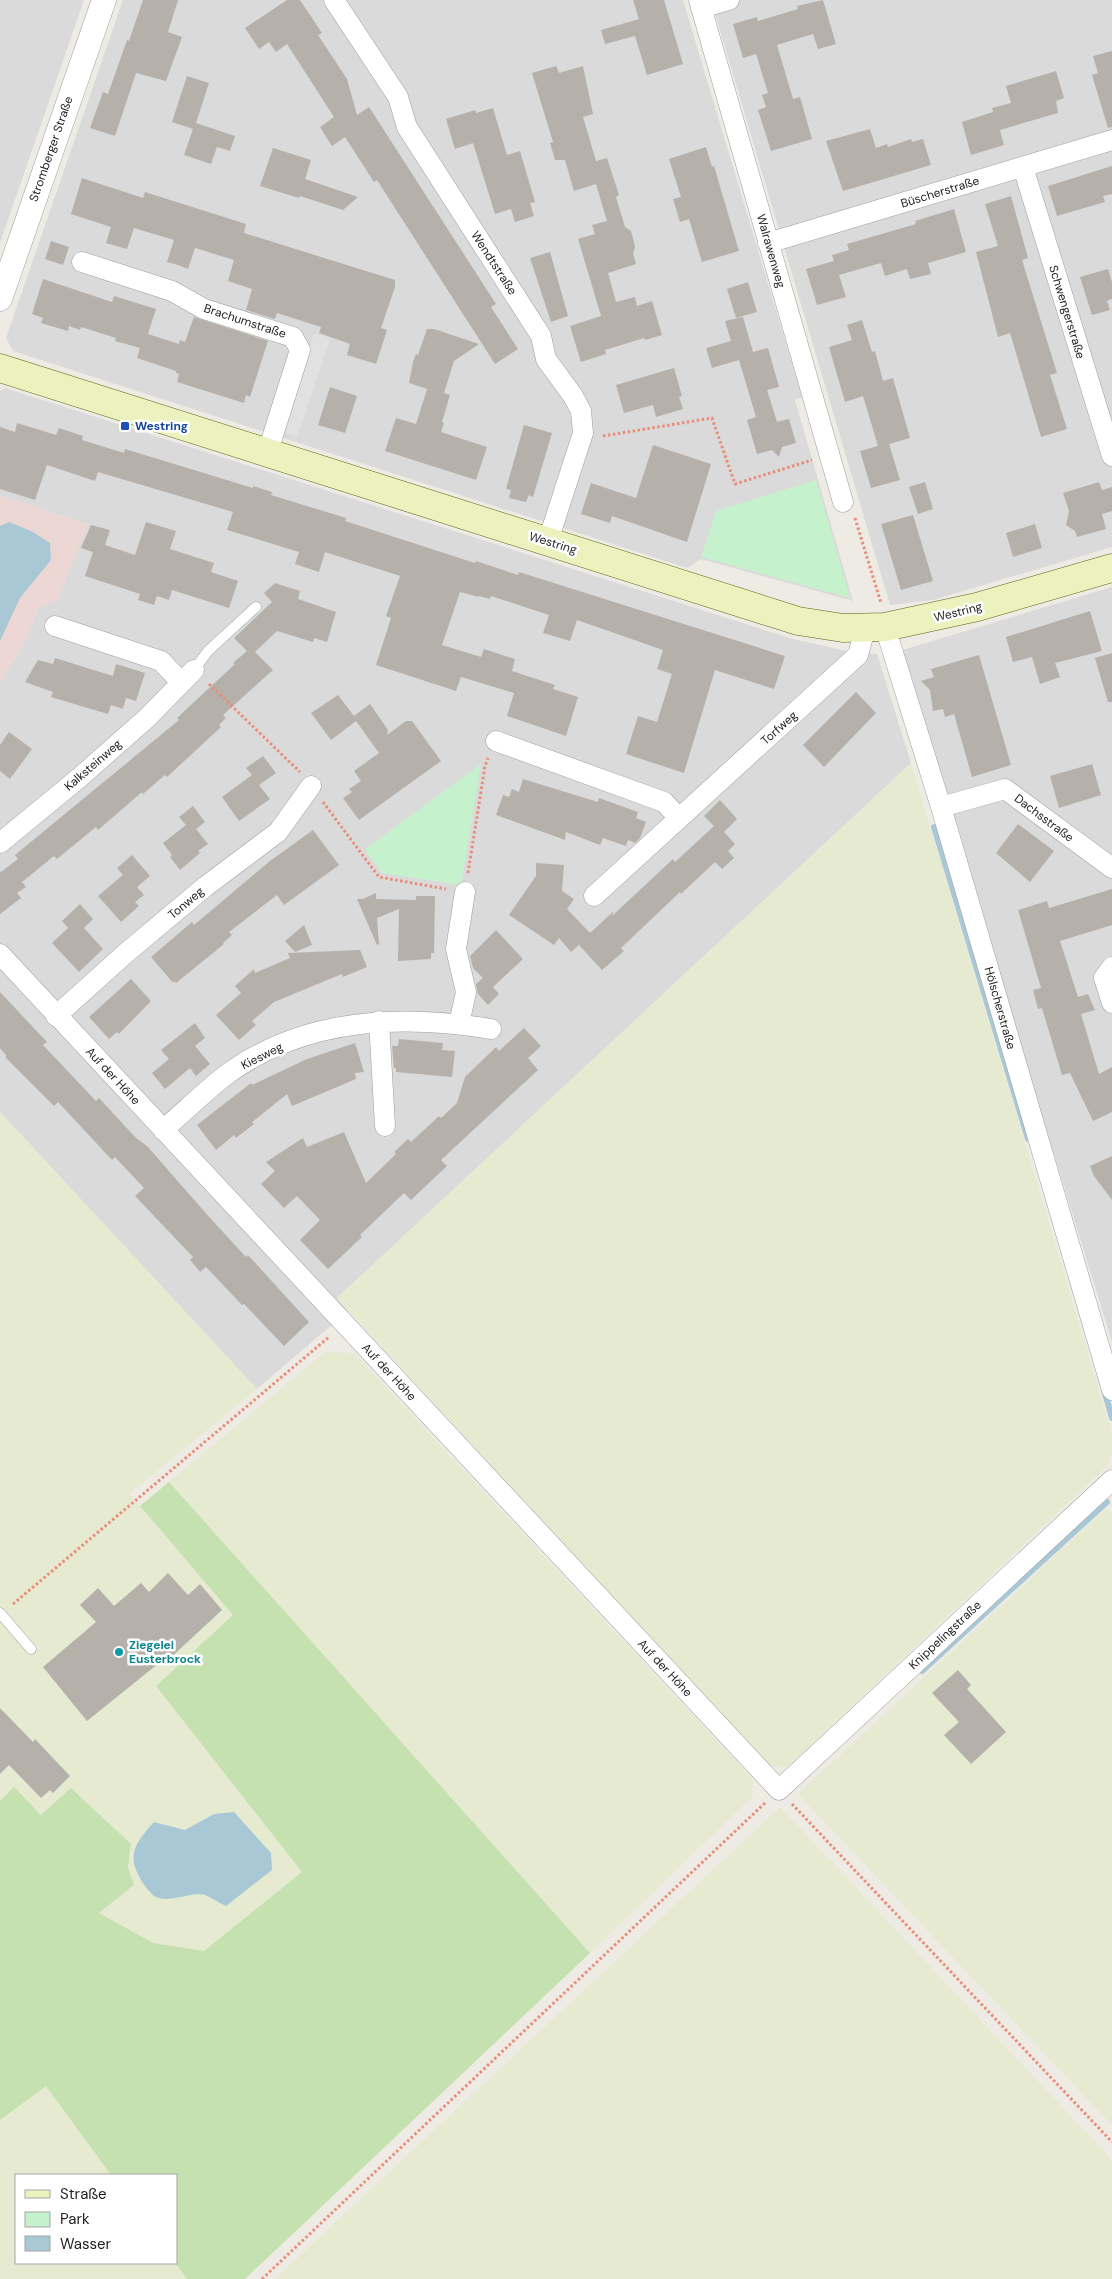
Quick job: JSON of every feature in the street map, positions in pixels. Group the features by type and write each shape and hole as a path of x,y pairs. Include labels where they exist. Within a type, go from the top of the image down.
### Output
{"main road":[{"name":"Westring","path":"0,368 798,621 824,626 875,628 977,607 1112,568"}],"street":[{"name":"Stromberger Straße","path":"0,299 104,0"},
{"name":"Wendtstraße","path":"334,0 398,97 407,127 541,336 546,359 581,411 583,433 548,542"},
{"path":"700,4 729,0"},
{"name":"Walrawenweg","path":"700,4 843,502"},
{"name":"Büscherstraße","path":"768,242 1112,140"},
{"name":"Schwengerstraße","path":"1023,167 1112,456"},
{"name":"Brachumstraße","path":"82,262 172,291 204,309 294,337 300,350 267,454"},
{"path":"55,626 161,661 188,676"},
{"name":"Hölscherstraße","path":"875,628 941,807 1112,1390"},
{"name":"Torfweg","path":"594,896 858,655 875,628"},
{"name":"Kalksteinweg","path":"0,843 100,760 147,718 188,676"},
{"path":"496,741 664,802 678,818"},
{"name":"Tonweg","path":"56,1016 126,953 206,886 278,832 311,786"},
{"name":"Dachsstraße","path":"941,807 1005,789 1112,868"},
{"path":"459,1024 466,992 456,950 465,892"},
{"name":"Auf der Höhe","path":"0,954 779,1790"},
{"path":"1112,967 1104,978 1112,1003"},
{"name":"Kiesweg","path":"163,1130 226,1075 264,1053 309,1034 361,1022 408,1020 459,1024 491,1029"},
{"path":"379,1021 385,1126"},
{"name":"Knippelingstraße","path":"779,1790 1112,1480"}],"lane":[{"path":"188,676 208,651 256,607"},
{"path":"0,1614 31,1649"}],"path":[{"path":"583,433 603,436 712,418 735,484 828,454"},
{"path":"843,502 854,513 881,603 875,628"},
{"path":"188,676 297,768 379,877 465,892 485,766 496,741"},
{"path":"0,1614 345,1324"},
{"path":"262,2279 779,1790 1112,2142"}],"shaded area":[{"path":"0,0 84,0 0,243"},
{"path":"123,0 683,0 802,397 795,400 853,601 701,559 687,568 13,351 6,338"},
{"path":"711,0 1112,0 1112,547 933,600 890,605"},
{"path":"314,334 330,338 297,437 282,432"},
{"path":"5,388 793,639 847,651 877,654 911,763 337,1298 348,1311 257,1389 0,1112 0,684 25,640 38,609 58,598 88,524 0,496 0,391"},
{"path":"0,496 88,524 58,599 38,609 25,640 0,684"},
{"path":"1112,587 1112,1342 899,651"}],"green space":[{"path":"816,480 850,598 701,557 716,511"},
{"path":"911,763 1112,1434 1112,1451 1107,1466 787,1767 768,1766 337,1298"},
{"path":"481,764 461,885 382,873 365,849"},
{"path":"0,1112 257,1389 129,1494 233,1615 156,1686 302,1872 204,1951 153,1943 99,1913 134,1885 128,1867 131,1844 72,1788 41,1815 15,1788 0,1801"},
{"path":"325,1352 354,1353 753,1780 752,1797 590,1953 169,1482"},
{"path":"169,1482 590,1953 245,2279 187,2279 176,2264 178,2264 178,2174 110,2174 46,2086 0,2120 0,1801 14,1787 41,1815 71,1788 131,1844 128,1867 134,1885 99,1913 153,1943 204,1951 302,1872 156,1686 233,1615 140,1506"},
{"path":"1107,1508 1112,1513 1112,2125 798,1794"},
{"path":"780,1807 1112,2160 1112,2279 275,2279"},
{"path":"46,2085 110,2174 15,2174 15,2264 176,2264 187,2279 0,2279 0,2120"}],"water":[{"path":"9,522 31,531 50,543 51,560 20,598 0,641 0,526"},
{"path":"234,1812 271,1853 272,1870 226,1906 208,1896 200,1894 165,1899 157,1897 150,1892 144,1885 134,1865 134,1857 137,1843 154,1822 185,1830 214,1814"}],"building":[{"path":"143,0 178,0 168,32 182,37 166,81 136,73 115,136 90,128 103,92 108,94"},
{"path":"287,0 300,0 322,33 318,35 347,79 357,115 369,107 496,304 491,307 518,349 495,364 377,180 374,182 345,137 332,146 320,127 334,117 287,44 276,52 269,42 259,49 245,28"},
{"path":"633,0 664,0 683,64 647,75 635,36 605,44 601,30 639,19"},
{"path":"823,0 836,44 818,49 813,34 777,45 793,99 800,97 812,139 771,151 758,110 766,107 762,95 768,93 756,54 743,58 733,24 757,17 758,21 798,9 797,6"},
{"path":"1112,51 1112,127 1108,128 1092,75 1098,73 1093,56"},
{"path":"556,66 559,73 583,66 593,114 583,117 596,161 607,158 619,195 616,197 625,227 631,231 635,247 633,253 636,264 608,273 616,302 635,297 637,306 652,301 662,335 645,340 644,338 605,350 606,354 581,362 570,326 601,316 578,239 595,234 592,225 607,221 596,184 574,191 565,160 555,160 550,143 553,142 532,73"},
{"path":"1056,71 1064,98 1056,101 1058,113 1000,130 1004,145 971,155 962,122 993,112 992,108 1011,103 1006,86"},
{"path":"187,76 209,83 196,123 235,136 230,151 217,147 211,164 184,155 193,129 172,122"},
{"path":"493,108 507,155 520,151 535,202 530,203 534,216 515,222 511,209 495,214 473,143 455,149 446,119 475,110 476,113"},
{"path":"870,129 876,148 887,144 888,147 911,139 912,142 923,139 931,165 843,191 826,141"},
{"path":"706,147 712,167 714,166 739,251 702,262 689,219 680,222 673,199 681,197 669,159"},
{"path":"273,148 311,160 305,179 358,197 343,210 300,196 299,198 260,186"},
{"path":"1112,166 1112,194 1103,196 1105,202 1057,216 1048,186"},
{"path":"82,178 143,198 145,192 246,224 244,233 395,280 395,287 381,328 387,330 376,364 347,355 350,344 319,333 321,327 277,313 275,319 246,310 252,289 228,281 234,260 195,248 188,269 167,262 174,240 134,228 127,249 106,243 111,227 71,214"},
{"path":"1011,196 1028,258 1022,260 1057,373 1050,375 1067,429 1041,437 1010,333 998,337 976,252 998,246 985,204"},
{"path":"954,209 966,252 928,263 931,274 910,279 907,269 885,276 881,263 839,275 846,297 817,305 806,269 834,261 832,255 849,250 847,244 916,224 915,221"},
{"path":"51,241 69,247 63,265 45,259"},
{"path":"550,252 568,316 551,322 530,258"},
{"path":"1108,269 1112,282 1112,299 1107,301 1110,310 1092,315 1080,277"},
{"path":"43,279 112,302 114,296 156,309 148,334 179,344 180,340 185,342 194,317 268,341 250,397 246,395 244,403 177,382 179,374 176,371 137,358 140,348 115,341 116,338 81,327 80,330 69,326 68,331 41,323 43,318 32,314"},
{"path":"748,282 757,312 736,318 727,289"},
{"path":"743,317 753,352 768,348 779,387 767,390 777,422 789,419 796,443 782,447 779,457 772,450 757,454 747,420 756,417 739,360 712,368 706,348 731,341 725,321"},
{"path":"862,320 872,352 875,351 883,381 893,378 910,438 889,444 900,480 871,488 860,451 878,446 863,396 845,402 829,347 852,340 847,325"},
{"path":"427,329 434,329 479,344 454,361 444,393 450,395 441,432 487,447 476,480 385,451 396,418 416,424 427,389 409,383 413,362 416,354 418,355"},
{"path":"674,368 682,396 679,397 683,409 656,417 653,405 624,413 616,385"},
{"path":"330,387 357,396 345,433 318,425"},
{"path":"17,423 56,435 59,428 83,436 82,440 124,453 125,449 253,488 253,486 272,492 271,495 346,518 345,521 475,563 476,561 518,575 519,572 785,656 774,689 715,670 684,773 626,754 638,716 657,722 672,674 657,669 663,650 577,620 570,641 543,633 549,615 491,596 490,599 460,592 442,645 481,657 484,649 515,659 512,671 555,685 553,689 578,697 566,736 507,716 514,693 461,677 456,691 376,665 391,618 386,616 400,576 325,552 319,572 295,564 299,552 227,530 233,512 98,472 95,481 47,465 35,500 0,489 0,427 15,432"},
{"path":"524,425 552,433 533,497 529,495 526,502 509,498 511,490 506,489"},
{"path":"653,445 711,464 687,542 612,516 610,523 581,514 591,483 636,498"},
{"path":"925,482 933,509 918,514 909,487"},
{"path":"1099,482 1102,490 1112,487 1112,511 1102,514 1106,529 1077,537 1075,531 1066,525 1069,511 1063,493"},
{"path":"913,515 933,581 901,590 881,524"},
{"path":"146,522 176,531 170,549 214,563 211,572 238,581 229,608 172,590 169,600 157,596 154,605 138,600 140,594 85,576 93,552 81,548 91,525 110,530 105,545 135,555"},
{"path":"1035,524 1042,548 1013,557 1006,533"},
{"path":"275,583 300,591 298,599 336,612 327,642 314,638 313,642 277,631 255,652 273,670 223,715 226,718 219,725 221,727 167,777 165,775 98,830 96,827 57,859 54,856 22,882 26,887 17,893 21,898 0,914 0,871 18,859 15,855 179,720 177,718 235,664 233,663 247,651 234,638 272,602 264,593"},
{"path":"1090,611 1102,651 1055,663 1060,677 1040,684 1032,657 1013,662 1006,637"},
{"path":"1112,653 1112,702 1108,702 1095,658"},
{"path":"979,655 1011,765 972,777 954,714 945,717 943,709 933,711 930,690 921,681 934,677 931,669"},
{"path":"55,658 113,676 116,664 145,673 136,701 126,698 123,709 111,705 108,714 51,697 53,692 25,682 38,660 53,664"},
{"path":"856,692 876,713 824,767 803,745"},
{"path":"338,695 354,716 370,704 388,730 387,735 406,721 412,721 441,761 359,820 343,798 352,792 349,789 361,781 354,771 379,753 356,721 331,740 311,713"},
{"path":"9,732 32,749 10,779 0,771 0,745"},
{"path":"263,756 276,773 259,785 270,799 239,821 222,797 252,775 246,768"},
{"path":"1092,764 1101,795 1059,808 1050,776"},
{"path":"523,779 598,802 599,798 638,812 636,818 646,822 640,838 635,843 628,840 626,846 603,838 600,845 566,832 565,840 496,815 503,795 509,797 512,789 519,792"},
{"path":"720,800 737,819 724,832 735,844 728,851 734,858 722,869 715,862 621,948 624,951 602,970 579,945 571,952 559,938 554,945 509,915 536,876 536,863 564,865 562,891 574,899 567,909 590,933 614,911 612,916 673,859 675,862 714,826 704,816"},
{"path":"193,806 205,822 196,829 208,844 198,851 200,853 180,870 170,857 172,855 163,843 186,825 179,817"},
{"path":"1018,824 1054,851 1030,882 996,853"},
{"path":"313,830 339,865 284,905 277,895 229,932 232,935 224,944 176,983 174,981 173,983 151,957 192,922 194,925 270,861"},
{"path":"132,855 150,876 137,887 144,895 135,902 139,906 121,922 98,896 123,875 117,868"},
{"path":"1112,889 1112,925 1060,941 1078,997 1088,994 1095,1010 1081,1014 1099,1074 1112,1067 1112,1112 1093,1121 1070,1073 1062,1075 1042,1008 1038,1009 1033,990 1041,988 1018,910 1047,901 1049,908"},
{"path":"376,893 376,899 416,900 416,896 435,896 434,953 431,953 431,959 398,961 399,909 377,918 379,944 377,945 357,899 363,899"},
{"path":"80,904 93,919 84,928 103,949 79,972 52,943 68,928 62,921"},
{"path":"304,925 312,945 295,952 285,941"},
{"path":"496,930 523,959 493,987 499,994 488,1005 478,994 476,984 483,978 473,968 470,956"},
{"path":"360,950 367,967 343,977 342,974 274,1002 252,1021 256,1025 239,1040 216,1015 241,993 235,986 254,969 255,973 290,958 288,953"},
{"path":"131,979 151,1001 119,1034 117,1032 109,1039 89,1017"},
{"path":"0,992 47,1042 43,1045 96,1101 99,1098 136,1138 147,1146 211,1219 246,1257 248,1255 309,1322 284,1346 206,1267 200,1272 190,1260 193,1257 135,1196 144,1188 115,1157 112,1160 58,1102 54,1106 6,1058 6,1055 0,1048"},
{"path":"195,1023 205,1038 195,1046 210,1064 196,1076 190,1068 165,1089 152,1073 169,1059 161,1050"},
{"path":"524,1028 541,1046 528,1058 538,1070 441,1160 447,1166 411,1200 404,1193 328,1269 300,1240 320,1220 297,1196 284,1208 261,1184 275,1171 266,1162 303,1138 307,1147 344,1132 366,1183 396,1154 394,1152 408,1139 411,1142 439,1116 441,1118 457,1103 465,1077 496,1047 499,1051"},
{"path":"399,1039 443,1043 442,1050 455,1051 452,1077 396,1072 392,1046 398,1046"},
{"path":"355,1043 364,1072 355,1073 356,1079 292,1106 287,1094 252,1122 254,1124 236,1138 234,1135 216,1150 197,1125 251,1083 252,1085 307,1059"},
{"path":"1112,1156 1112,1200 1094,1176 1090,1166"},
{"name":"Ziegelei Eusterbrock","path":"168,1573 188,1595 200,1584 222,1610 166,1662 164,1659 87,1721 43,1667 96,1622 80,1605 98,1588 114,1606 141,1583 149,1592"},
{"path":"958,1670 971,1685 967,1689 1006,1732 971,1764 944,1735 959,1722 932,1693"},
{"path":"0,1708 33,1742 35,1739 70,1776 53,1793 50,1790 41,1798 9,1765 0,1774"}],"waterway":[{"path":"934,827 1028,1139"},
{"path":"1104,1390 1112,1418"},
{"path":"922,1671 1107,1502"}],"place":[{"name":"Westring","path":"125,426"},
{"name":"Ziegelei Eusterbrock","path":"119,1652"}]}
